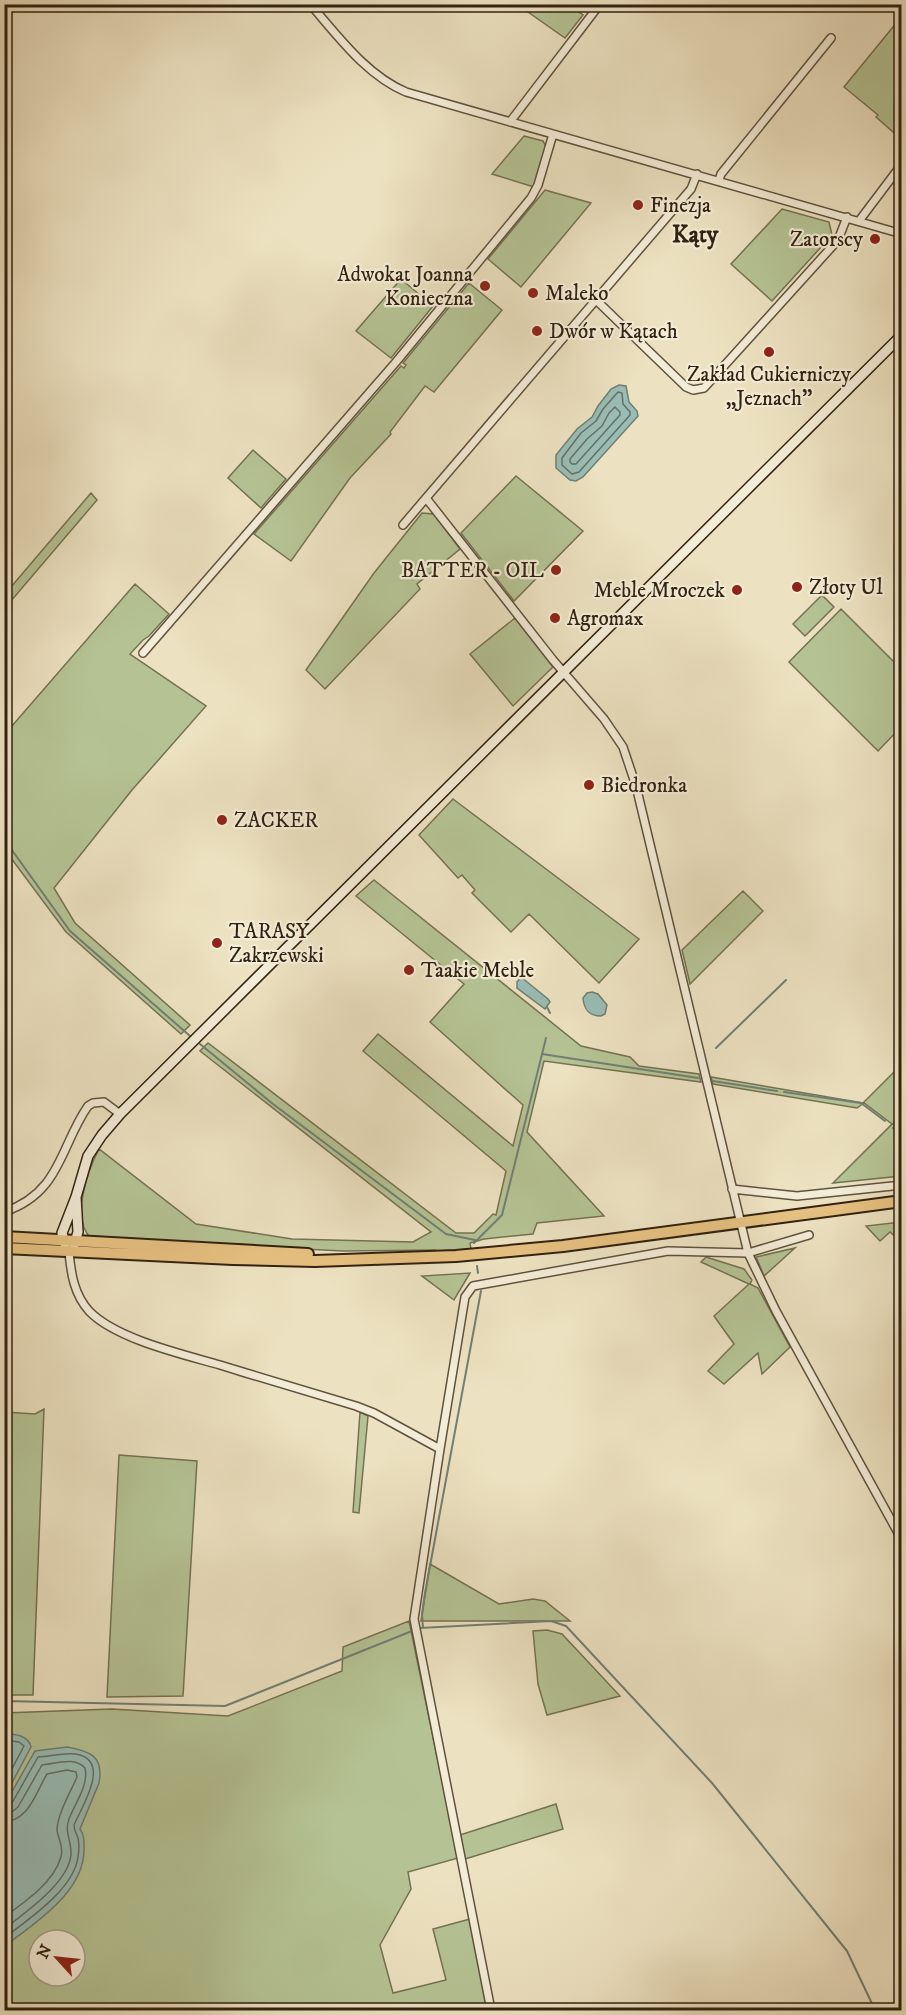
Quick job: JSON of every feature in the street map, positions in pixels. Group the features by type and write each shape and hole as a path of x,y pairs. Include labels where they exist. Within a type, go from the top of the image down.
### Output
{"main road":[{"path":"4,1248 232,1259 456,1256 514,1251 902,1201"},
{"path":"4,1238 314,1254 338,1259"}],"street":[{"path":"310,4 363,63 395,88 902,234"},
{"path":"510,122 600,4"},
{"path":"718,180 831,38"},
{"path":"143,653 396,362 531,198 538,186 553,134"},
{"path":"859,221 902,164"},
{"path":"403,525 691,189 697,174"},
{"path":"596,300 686,387 699,390 704,388 838,240 847,217"},
{"path":"440,1449 374,1413 356,1406 175,1352 135,1338 101,1321 82,1302 72,1279 69,1252 63,1241 62,1233 88,1156 120,1114 902,335"},
{"path":"426,498 618,738 631,768 748,1253 776,1311 902,1539"},
{"path":"4,1212 26,1201 52,1176 88,1106 104,1102 120,1114"},
{"path":"732,1189 817,1196 902,1185"},
{"path":"69,1252 76,1242 78,1223 76,1197"},
{"path":"491,2010 414,1619 465,1297 473,1286 668,1251 748,1253 809,1235"}],"green space":[{"path":"523,4 569,5 583,15 565,38 521,7"},
{"path":"897,22 902,26 901,139 876,117 878,115 844,87"},
{"path":"524,136 543,141 546,147 534,187 492,174"},
{"path":"545,190 591,203 521,287 488,259"},
{"path":"782,209 829,222 832,235 772,301 731,264"},
{"path":"401,279 433,306 391,358 356,331"},
{"path":"469,283 502,310 434,392 425,386 390,432 391,434 350,478 291,561 254,534 401,366 404,368 406,365 403,363"},
{"path":"253,450 286,479 261,508 228,478"},
{"path":"516,476 583,531 514,601 461,533"},
{"path":"91,493 97,500 5,608 5,594"},
{"path":"422,513 434,514 460,549 417,584 420,589 325,689 306,670 374,573"},
{"path":"135,584 169,614 130,654 206,706 132,790 54,888 75,923 190,1025 181,1034 66,932 5,850 5,734"},
{"path":"822,595 834,607 805,636 793,624"},
{"path":"841,609 901,669 901,727 878,751 789,662"},
{"path":"515,618 553,667 513,706 470,654"},
{"path":"453,799 639,939 599,983 529,914 511,932 472,893 475,890 462,875 458,878 419,835"},
{"path":"374,880 581,1046 630,1057 639,1066 699,1074 701,1082 544,1061 527,1132 604,1216 537,1223 533,1234 484,1239 470,1243 471,1249 438,1251 343,1251 91,1238 85,1230 81,1207 86,1181 99,1149 196,1224 292,1239 413,1242 431,1232 200,1051 208,1043 456,1233 474,1233 493,1214 496,1215 506,1171 363,1051 378,1034 513,1146 523,1105 430,1022 464,984 356,896"},
{"path":"743,891 763,911 690,984 682,950"},
{"path":"901,1065 901,1115 893,1124 901,1132 901,1176 833,1183 892,1124 864,1103 857,1108 713,1084 711,1077 863,1103"},
{"path":"901,1222 899,1240 890,1232 880,1241 866,1226"},
{"path":"795,1248 764,1276 756,1257"},
{"path":"706,1257 744,1269 752,1280 750,1284 758,1288 790,1347 762,1374 758,1353 724,1384 708,1371 734,1344 714,1316 749,1284 701,1262"},
{"path":"470,1273 454,1300 422,1276"},
{"path":"44,1409 33,1695 5,1695 5,1412 35,1414"},
{"path":"360,1412 368,1416 359,1513 353,1512"},
{"path":"119,1455 197,1461 183,1696 107,1697"},
{"path":"430,1564 499,1604 533,1599 545,1601 570,1621 421,1621"},
{"path":"409,1621 458,1858 408,1872 411,1889 380,1945 393,1993 446,1980 433,1929 470,1919 487,2010 5,2010 4,1713 112,1709 228,1716 342,1671 343,1647"},
{"path":"547,1630 562,1634 620,1696 547,1715 538,1684 533,1631"},
{"path":"556,1804 563,1829 465,1859 460,1835"}],"water":[{"path":"619,385 626,386 629,402 637,411 638,416 583,477 576,481 570,480 556,468 556,455 577,429 592,417 611,389"},
{"path":"521,977 548,999 550,1002 545,1009 517,988 517,982"},
{"path":"587,993 598,994 607,1005 605,1014 601,1016 588,1012 585,1006 583,998"},
{"path":"5,1734 24,1738 31,1747 5,1796"},
{"path":"67,1747 89,1753 94,1756 99,1767 99,1783 80,1829 84,1847 77,1878 57,1904 5,1946 5,1804 35,1751"}],"waterway":[{"path":"4,839 70,931 190,1036"},
{"path":"716,1048 786,980"},
{"path":"547,1007 550,1013"},
{"path":"474,1243 502,1215 546,1038"},
{"path":"200,1044 273,1104 446,1234 475,1240"},
{"path":"542,1054 698,1078"},
{"path":"713,1081 777,1091"},
{"path":"784,1092 861,1103 885,1121"},
{"path":"893,1128 902,1136"},
{"path":"477,1266 478,1273"},
{"path":"423,1628 425,1593 481,1291"},
{"path":"420,1628 551,1621 566,1626 712,1783 847,1951 875,2010"},
{"path":"4,1701 225,1706 412,1631"}],"place":[{"name":"Finezja","path":"638,205"},
{"name":"Zatorscy","path":"875,239"},
{"name":"Adwokat Joanna Konieczna","path":"485,286"},
{"name":"Maleko","path":"533,293"},
{"name":"Dwór w Kątach","path":"537,331"},
{"name":"Zakład Cukierniczy „Jeznach”","path":"769,352"},
{"name":"BATTER - OIL","path":"556,570"},
{"name":"Złoty Ul","path":"797,587"},
{"name":"Meble Mroczek","path":"737,590"},
{"name":"Agromax","path":"555,618"},
{"name":"Biedronka","path":"589,785"},
{"name":"ZACKER","path":"222,820"},
{"name":"TARASY Zakrzewski","path":"217,943"},
{"name":"Taakie Meble","path":"409,970"}],"district":[{"name":"Kąty","path":"695,234"}]}
